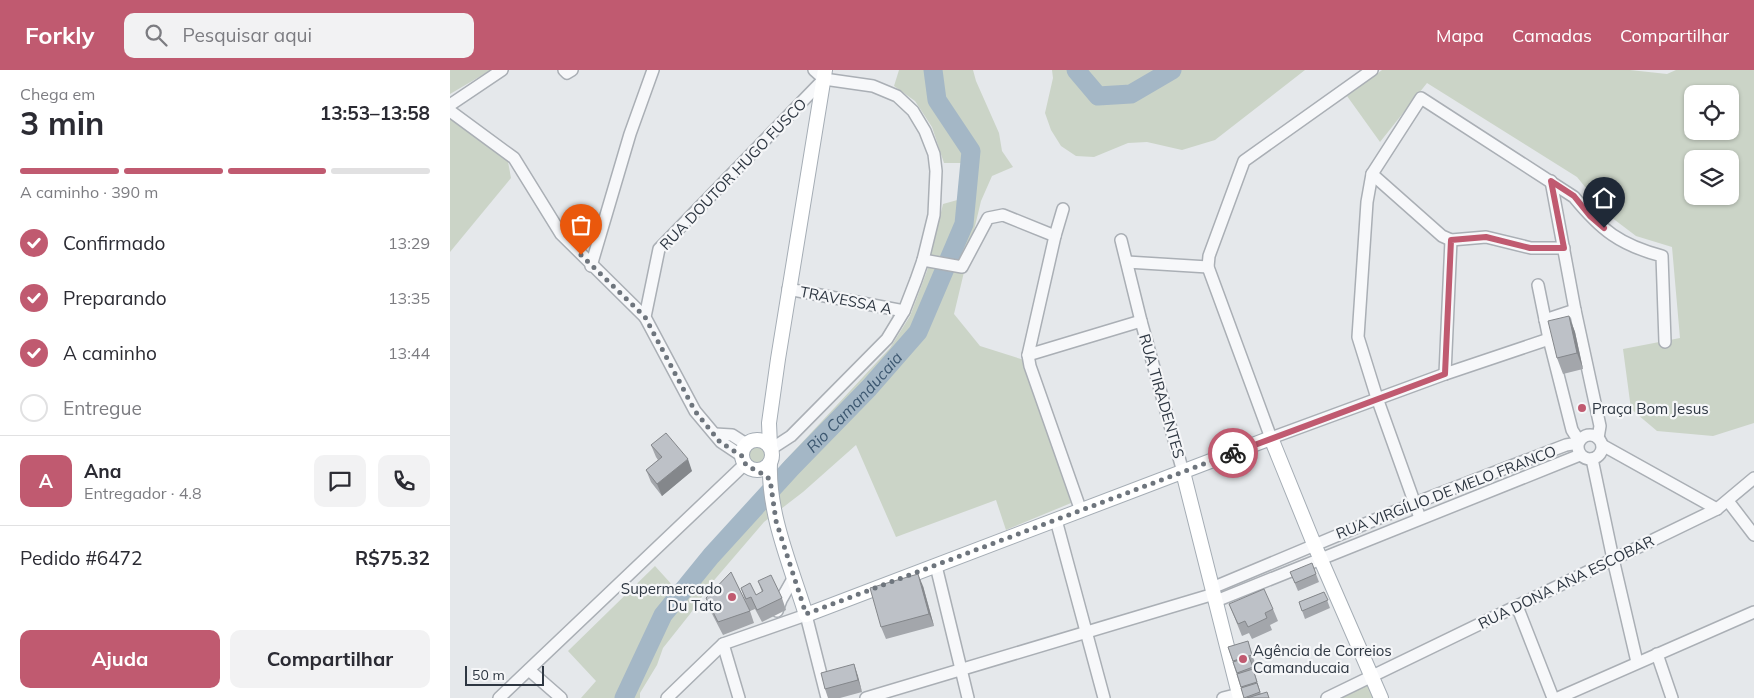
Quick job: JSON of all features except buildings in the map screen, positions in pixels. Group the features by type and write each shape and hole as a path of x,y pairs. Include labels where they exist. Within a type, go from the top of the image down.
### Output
{"main road":[{"path":"821,73 769,423 772,459 770,463 770,479 776,521 806,614 1271,438 1314,544 1381,698"},
{"path":"749,455 769,423"},
{"path":"749,455 761,440 771,447"},
{"path":"749,455 762,470 770,463"},
{"path":"749,455 770,479"},
{"name":"RUA TIRADENTES","path":"1183,472 1239,696"}],"street":[{"path":"450,106 502,70"},
{"path":"564,70 567,73 572,70"},
{"path":"591,266 630,134 653,70"},
{"path":"1372,70 1244,161 1209,256 1208,268 1271,438 1445,374 1549,340"},
{"path":"771,447 790,436 887,339 904,311 923,260 934,216 936,171 934,154 925,130 913,111 897,96 873,86 821,73"},
{"name":"RUA DOUTOR HUGO FUSCO","path":"645,317 659,249 821,73"},
{"path":"1420,518 1377,398 1358,338 1368,202 1372,174 1421,98 1574,196 1590,216 1617,239 1639,250 1662,256 1665,342"},
{"path":"450,111 514,158 560,234 645,317 695,411 715,434 732,436 749,455 499,698"},
{"path":"1372,174 1442,236 1451,240 1486,237 1530,248 1564,248"},
{"path":"1538,285 1549,340 1572,430 1578,442 1580,455 1588,460 1592,459 1599,456 1600,426 1575,310 1551,181"},
{"path":"1063,209 1028,355 1030,366 1081,511"},
{"path":"923,260 962,267 988,218 1002,215 1055,236"},
{"name":"RUA TIRADENTES","path":"1121,240 1141,321 1183,472"},
{"path":"1445,374 1451,240"},
{"path":"1127,262 1208,268"},
{"name":"TRAVESSA A","path":"788,289 904,311"},
{"path":"1545,320 1575,310"},
{"path":"1028,355 1141,321"},
{"path":"1578,442 1590,435 1717,508"},
{"name":"RUA VIRGÍLIO DE MELO FRANCO","path":"1214,594 1314,544 1415,503 1578,442"},
{"name":"RUA VIRGÍLIO DE MELO FRANCO","path":"1214,594 1322,559 1580,455"},
{"path":"1592,459 1637,662"},
{"name":"RUA DONA ANA ESCOBAR","path":"1327,698 1717,508 1754,478"},
{"path":"1728,501 1754,535"},
{"path":"1056,520 1104,698"},
{"path":"936,566 968,698"},
{"path":"777,625 776,615 781,600 794,577"},
{"path":"866,698 1214,594"},
{"path":"1517,606 1553,698"},
{"path":"1558,698 1754,612"},
{"path":"667,698 723,644 806,614 828,698"},
{"path":"723,644 739,698"},
{"path":"1657,654 1672,698"},
{"path":"529,670 561,698"},
{"path":"1223,698 1239,696"}],"shaded area":[{"path":"450,70 491,70 450,94"},
{"path":"899,70 973,70 999,133 1002,151 1013,167 992,176 981,201 954,314 980,346 1024,360 1071,503 1006,530 996,500 896,537 856,445 803,492 764,522 710,585 663,648 657,665 640,693 640,698 581,698 596,681 568,651 655,566 674,587 756,503 782,464 890,348 910,316 927,271 943,204 961,199 963,163 944,163 932,127 915,101 894,86"},
{"path":"1052,70 1305,70 1215,140 1182,150 1147,142 1128,143 1094,157 1076,156 1061,146 1051,130 1045,113 1053,78"},
{"path":"1382,70 1630,70 1667,74 1676,70 1754,70 1754,423 1713,436 1657,431 1631,409 1623,349 1680,338 1672,247 1636,236 1607,214 1577,177 1427,83 1380,142 1347,96"},
{"path":"450,119 507,156 511,178 450,252"},
{"path":"758,442 767,446 771,455 767,464 758,468 749,464 745,455 749,446"},
{"path":"1371,681 1379,698 1335,698"}],"waterway":[{"name":"Rio Camanducaia","path":"624,698 663,615 711,556 792,467 869,388 918,332 964,224 971,151 937,100 933,70"},
{"name":"Rio Camanducaia","path":"1076,70 1098,96 1131,94 1172,70"}],"way so far":[{"path":"581,255 645,317 695,411 720,442 742,456 748,467 757,470 770,479 776,521 806,614 1233,453"}],"place":[{"name":"Praça Bom Jesus","path":"1582,408"},
{"name":"Supermercado Du Tato","path":"732,597"},
{"name":"Agência de Correios Camanducaia","path":"1243,659"}],"route":[{"path":"1233,453 1445,374 1451,240 1486,237 1530,248 1564,248 1551,181 1574,196 1590,216 1604,228"}]}
